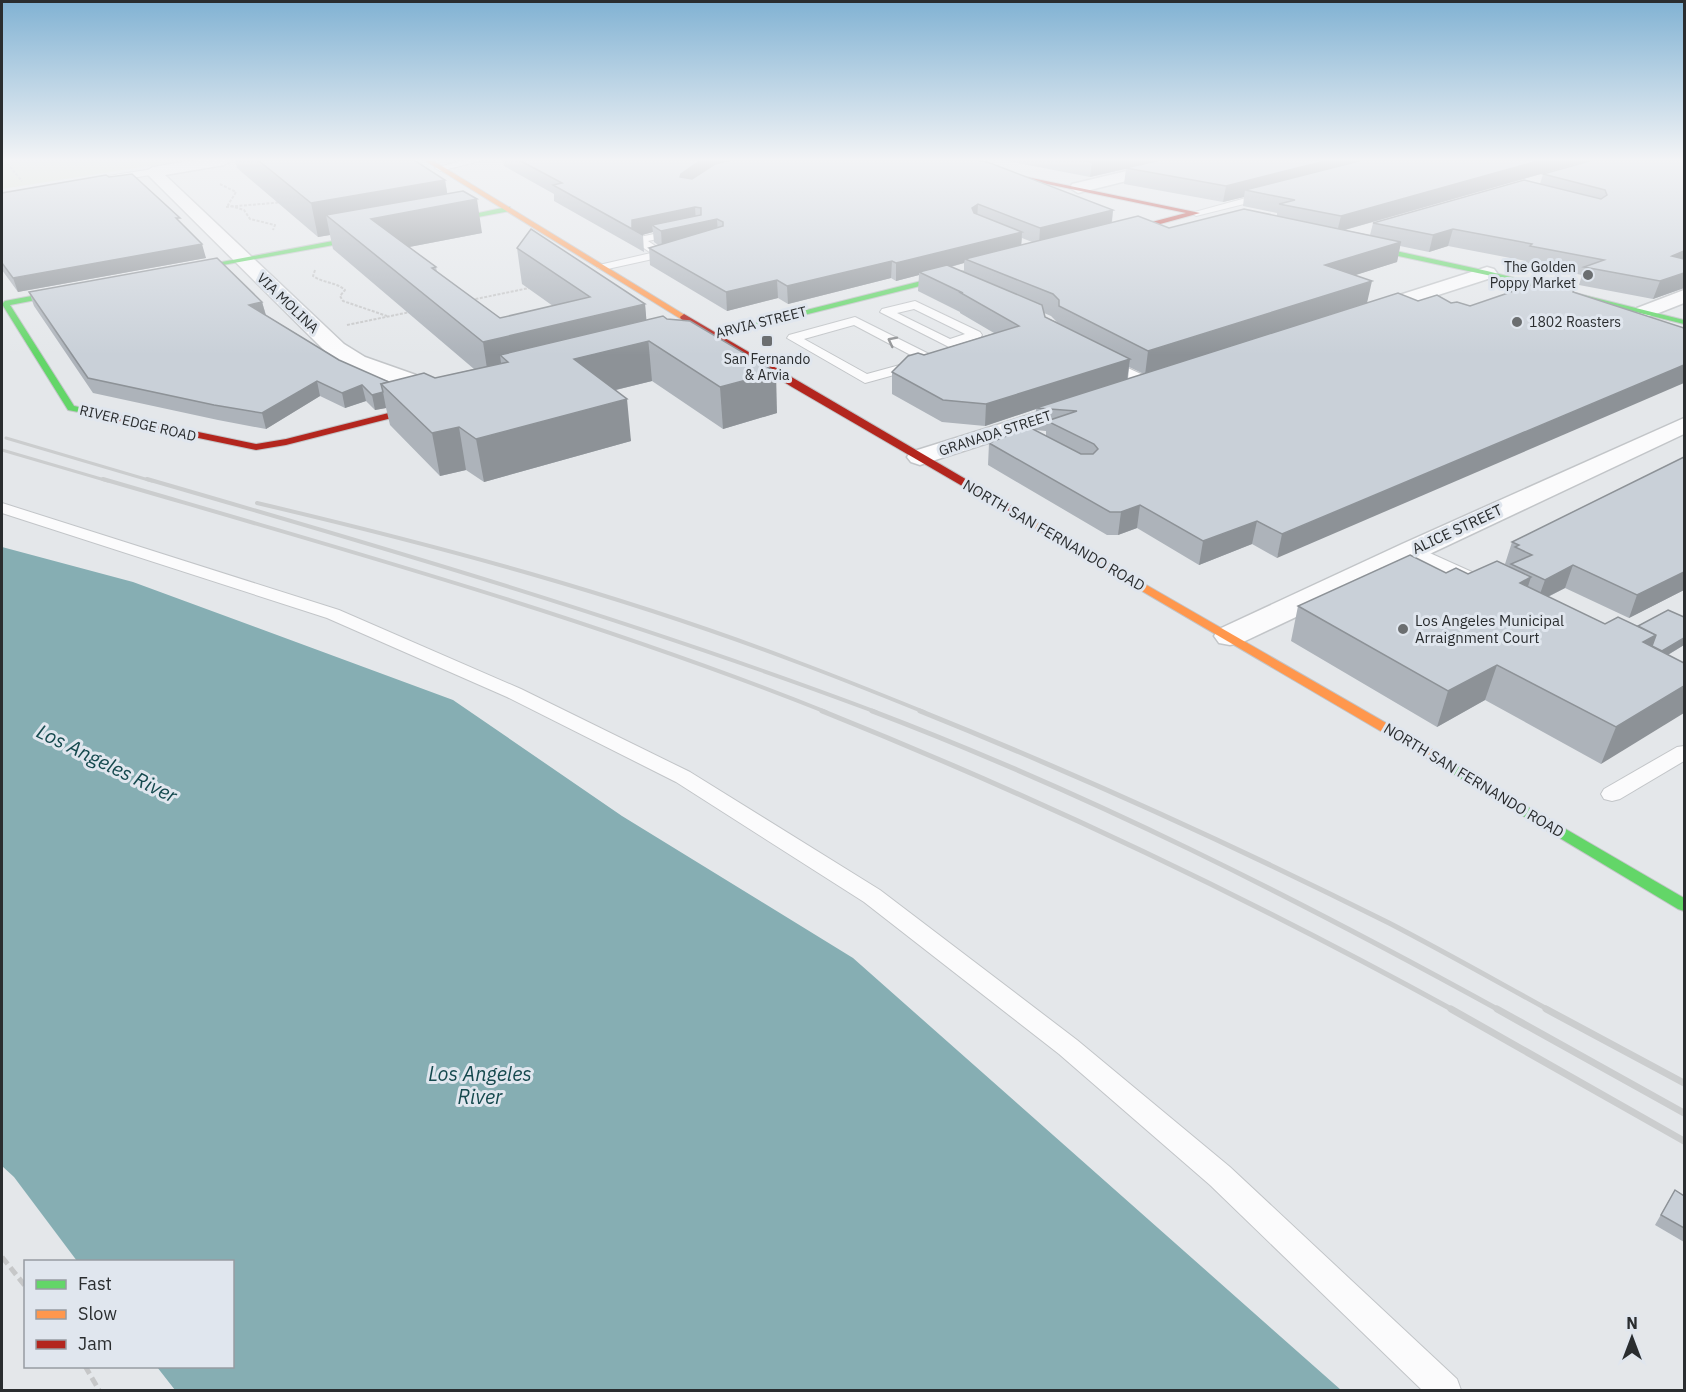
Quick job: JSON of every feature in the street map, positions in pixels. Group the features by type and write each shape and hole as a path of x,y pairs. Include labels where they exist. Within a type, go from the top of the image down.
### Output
{"street":[{"name":"VIA MOLINA","path":"207,225 336,349 357,362 408,380 451,400"},
{"name":"NORTH SAN FERNANDO ROAD","path":"533,225 920,457 1230,636 1684,905"},
{"path":"1103,237 1150,225"},
{"path":"1339,240 1375,230"},
{"path":"163,274 390,232"},
{"path":"1339,240 1487,273 1525,288 1614,290"},
{"name":"ARVIA STREET","path":"662,347 977,269"},
{"path":"1344,319 1487,273"},
{"path":"1525,288 1544,287 1646,303 1681,298"},
{"name":"RIVER EDGE ROAD","path":"84,288 5,303 71,408 233,444 256,447 286,442 451,400"},
{"path":"1646,303 1684,322"},
{"path":"1116,394 1159,380"},
{"name":"GRANADA STREET","path":"920,457 1015,434 1094,401"},
{"name":"ALICE STREET","path":"1230,636 1684,425"}],"lane":[{"path":"662,255 639,240 685,230"},
{"path":"603,267 684,249"},
{"path":"943,277 960,285"},
{"path":"868,296 894,310"},
{"path":"915,304 976,335 949,343 886,312 915,304"},
{"path":"811,310 840,325"},
{"path":"930,360 855,321 793,338 865,379 951,354 949,343"},
{"path":"1090,354 1159,380"},
{"path":"2,508 333,614 514,693 683,777 872,896 1068,1047 1220,1176 1445,1390"},
{"path":"1412,550 1496,590"},
{"path":"1612,794 1684,752"}],"path":[{"path":"273,234 275,225"},
{"path":"312,266 315,268 313,276 316,279 342,286 345,290 340,296 343,301 388,316"},
{"path":"468,301 542,285"},
{"path":"317,331 415,311"},
{"path":"2,1257 24,1284"},
{"path":"86,1368 99,1390"}],"water":[{"name":"Los Angeles River","path":"2,547 133,582 453,700 622,816 853,958 1341,1390 175,1390 158,1368 234,1368 234,1260 76,1260 14,1177 2,1166"}],"building":[{"path":"2,225 183,225 202,244 13,278 2,263"},
{"path":"338,225 379,225 436,267 432,268 500,318 590,297 517,248 531,229 645,304 483,342"},
{"path":"625,225 632,225 643,235"},
{"path":"652,225 689,225 661,231"},
{"path":"1004,225 1022,232 896,263 892,261 787,286 777,280 726,292 649,248 723,226"},
{"path":"1032,225 1052,225 1040,228"},
{"path":"1102,225 1161,225 1169,228 1181,225 1320,225 1401,242 1325,265 1372,281 1148,351 1059,306 1059,300 1053,294 965,259"},
{"path":"1383,225 1684,225 1684,251 1672,256 1684,259 1684,273 1660,281 1584,267 1604,260 1530,246 1532,244 1453,229 1433,235"},
{"path":"217,258 262,302 249,305 339,360 389,382 381,384 383,392 372,395 362,385 342,393 317,381 262,413 88,378 29,292"},
{"path":"947,265 1042,305 1045,317 1130,359 986,404 943,400 892,372 908,356 918,353 924,355 1019,326 961,293 963,293 919,272"},
{"path":"1552,278 1575,283 1573,292 1684,328 1684,365 1282,534 1257,521 1203,541 1140,505 1121,512 1110,512 989,443 1029,427 1081,454 1093,454 1098,449 1094,444 1047,421 1077,411 1036,408 1398,293 1418,301 1437,295 1451,303 1457,302 1470,306"},
{"path":"663,316 667,319 690,321 776,372 720,387 649,341 574,359 627,399 476,439 459,427 432,433 381,384 424,373 435,378 508,362 500,355"},
{"path":"1684,457 1684,572 1637,595 1573,565 1545,580 1511,564 1532,555 1515,547 1519,545 1512,542"},
{"path":"1410,555 1446,573 1456,568 1468,574 1497,561 1531,577 1520,583 1605,624 1618,617 1656,635 1643,642 1684,663 1684,686 1616,727 1497,665 1448,691 1298,606"},
{"path":"1668,610 1684,617 1684,638 1662,651 1652,646 1656,635 1638,626"},
{"path":"1675,1190 1684,1196 1684,1228 1661,1215"}],"railway":[{"path":"6,438 152,481"},
{"path":"2,450 108,481"},
{"path":"103,479 377,559 558,616 648,646 826,712"},
{"path":"147,479 605,617 876,712"},
{"path":"257,503 462,555 597,594 731,638 924,712"},
{"path":"822,711 903,744 1142,851 1299,928 1453,1010"},
{"path":"872,711 953,743 1112,812 1269,888 1499,1010"},
{"path":"920,711 1098,786 1273,866 1389,923 1549,1010"},
{"path":"1451,1009 1684,1141"},
{"path":"1497,1009 1684,1113"},
{"path":"1546,1009 1684,1083"}],"traffic: fast":[{"path":"178,271 375,235"},
{"path":"1355,244 1487,273 1684,322"},
{"path":"680,343 961,273"},
{"path":"74,290 5,303 71,408 112,417"},
{"path":"1435,757 1684,905"}],"traffic: slow":[{"path":"533,225 684,317"},
{"path":"1023,517 1435,757"}],"traffic: jam":[{"path":"1113,235 1151,225"},
{"path":"684,317 795,385 1023,517"},
{"path":"112,417 256,447 286,442 432,405"}],"place":[{"name":"The Golden Poppy Market","path":"1588,275"},
{"name":"1802 Roasters","path":"1517,322"},
{"name":"San Fernando & Arvia","path":"767,341"},
{"name":"Los Angeles Municipal Arraignment Court","path":"1403,629"}]}
